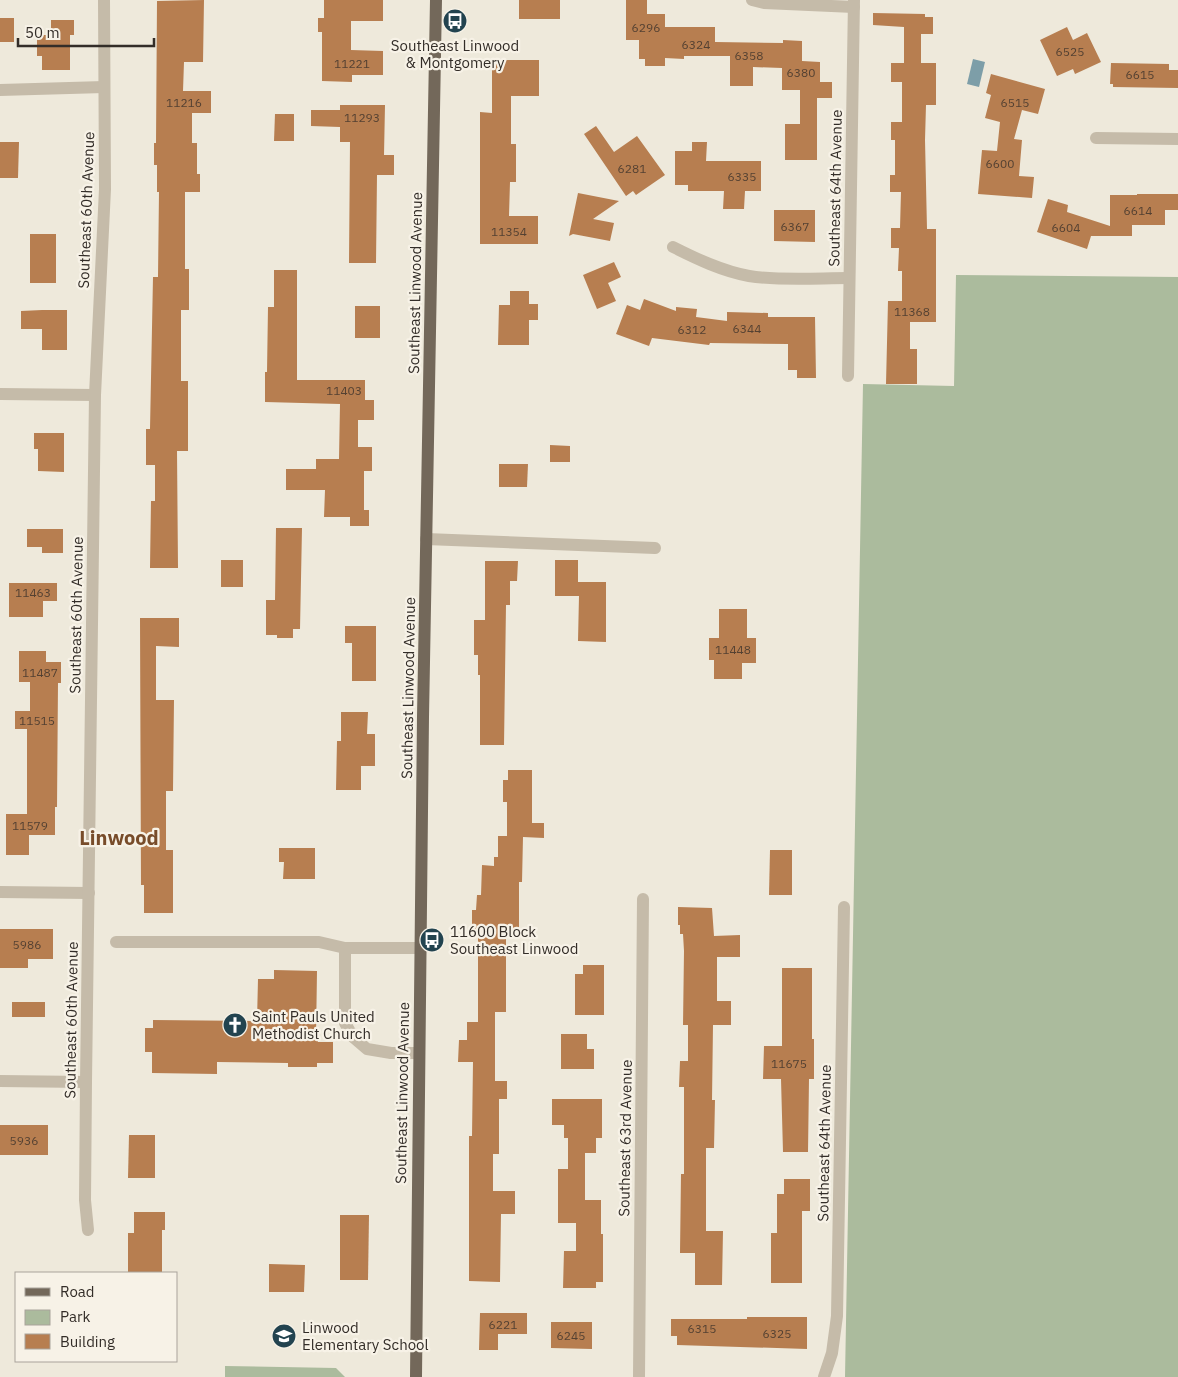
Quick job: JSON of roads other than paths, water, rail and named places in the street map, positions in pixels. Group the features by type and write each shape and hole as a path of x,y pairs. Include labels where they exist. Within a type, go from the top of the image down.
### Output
{"main road":[{"name":"Southeast Linwood Avenue","path":"416,1377 420,948 436,0"}],"street":[{"name":"Southeast 60th Avenue","path":"88,1230 85,1200 86,1082 95,395 105,189 104,0"},
{"path":"752,0 764,3 854,3"},
{"name":"Southeast 64th Avenue","path":"848,376 854,3"},
{"path":"0,90 104,87"},
{"path":"1096,138 1178,139"},
{"path":"673,247 699,260 750,276 850,278"},
{"path":"0,394 95,395"},
{"path":"426,539 655,548"},
{"path":"0,892 89,893"},
{"name":"Southeast 63rd Avenue","path":"639,1377 643,899"},
{"name":"Southeast 64th Avenue","path":"824,1377 832,1353 837,1316 844,907"},
{"path":"116,942 319,942 345,948 420,948"},
{"path":"345,948 345,1023 353,1037 367,1049 419,1053"},
{"path":"0,1081 86,1082"}],"water":[{"path":"973,59 985,62 979,87 967,84"}],"place":[{"name":"Southeast Linwood & Montgomery","path":"455,21"},
{"name":"11600 Block Southeast Linwood","path":"432,940"},
{"name":"Saint Pauls United Methodist Church","path":"235,1025"},
{"name":"Linwood Elementary School","path":"284,1336"}],"district":[{"name":"Linwood","path":"119,837"}]}
